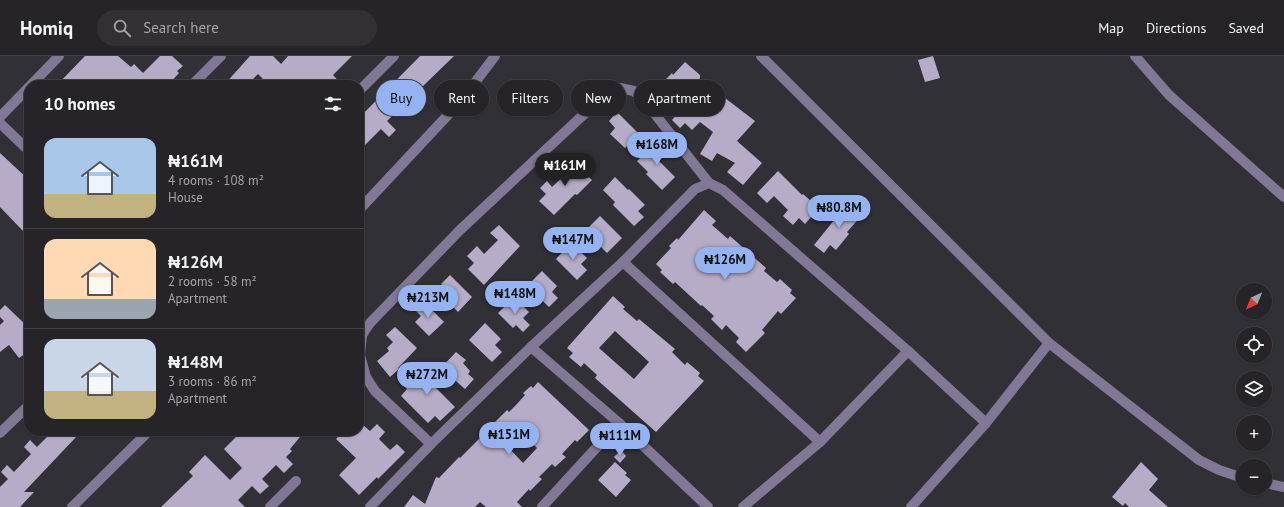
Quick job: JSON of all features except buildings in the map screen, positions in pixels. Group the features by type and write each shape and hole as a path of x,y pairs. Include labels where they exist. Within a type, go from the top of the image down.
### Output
{"street":[{"path":"36,80 59,56"},
{"path":"197,80 221,56"},
{"path":"364,86 394,56"},
{"path":"364,205 461,101 495,56"},
{"path":"761,56 1049,343 1199,460 1219,470 1236,476"},
{"path":"1136,56 1169,95 1284,197"},
{"path":"364,332 370,323 466,224 596,103 606,95 620,88 634,91 647,104 709,183 723,190 908,350 986,423"},
{"path":"0,117 24,92"},
{"path":"0,123 24,146"},
{"path":"370,507 431,444 531,347 623,262 695,190 709,183"},
{"path":"623,262 820,442"},
{"path":"911,507 986,423 1049,343"},
{"path":"531,347 619,423 708,507"},
{"path":"743,507 820,442 908,350"},
{"path":"364,369 366,377 375,391 431,444"},
{"path":"0,433 24,410"},
{"path":"542,507 619,423"},
{"path":"72,507 144,436"},
{"path":"270,507 296,481"},
{"path":"1272,484 1284,487"}]}
